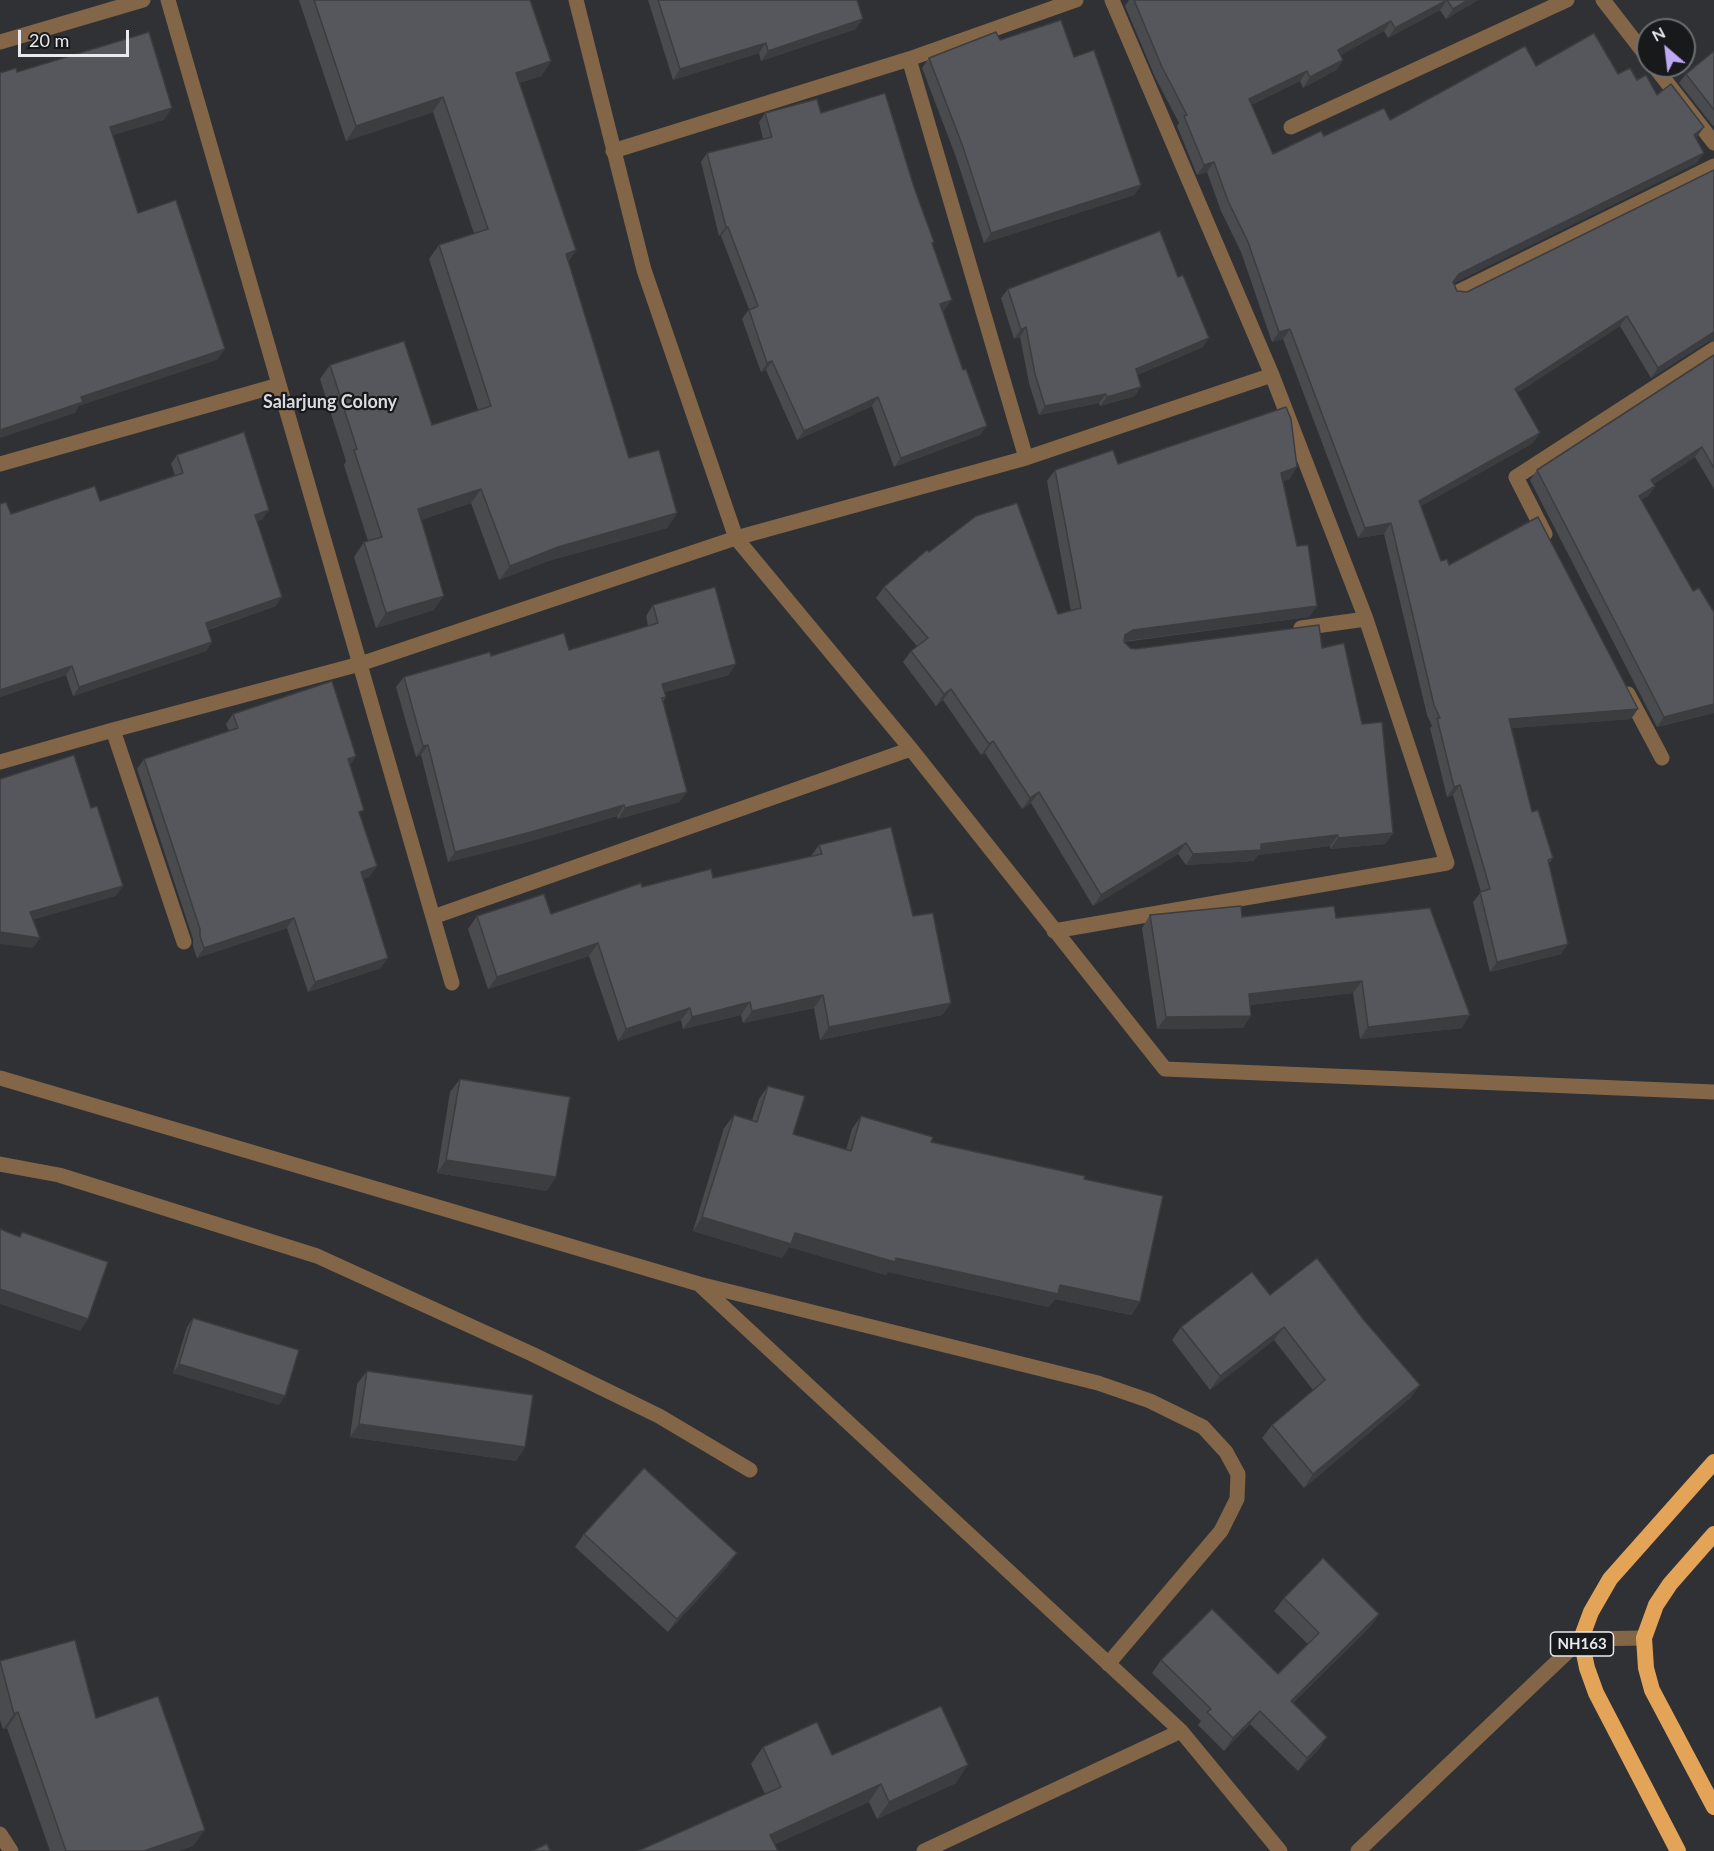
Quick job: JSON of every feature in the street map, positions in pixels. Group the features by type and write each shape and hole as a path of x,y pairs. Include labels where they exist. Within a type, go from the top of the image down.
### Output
{"highway":[{"name":"NH163","path":"1678,1851 1596,1693 1587,1668 1581,1639 1591,1612 1610,1579 1714,1462"},
{"path":"1714,1534 1670,1584 1656,1605 1644,1638 1646,1668 1652,1690 1714,1807"}],"street":[{"path":"0,42 143,0"},
{"path":"168,0 452,983"},
{"path":"576,0 644,270 736,538 911,749 1165,1069 1714,1092"},
{"path":"613,150 909,59 1076,0"},
{"path":"1054,931 1447,863 1366,619 1272,375 1112,0"},
{"path":"1292,127 1567,0"},
{"path":"1603,0 1636,43"},
{"path":"909,59 1026,458"},
{"path":"1663,78 1714,143"},
{"path":"1456,293 1714,166"},
{"path":"1554,550 1516,477 1714,349"},
{"path":"0,762 360,664 736,538 1026,458 1272,375"},
{"path":"0,464 279,385"},
{"path":"1286,630 1366,619"},
{"path":"1624,685 1662,758"},
{"path":"113,730 184,942"},
{"path":"433,917 911,749"},
{"path":"0,1078 699,1284 1098,1383 1150,1401 1203,1427 1226,1452 1238,1474 1237,1499 1221,1531 1108,1664"},
{"path":"0,1164 59,1175 316,1256 532,1354 659,1416 750,1470"},
{"path":"699,1284 1181,1731 1280,1851"},
{"path":"1358,1851 1581,1639 1644,1638"},
{"path":"924,1851 1181,1731"},
{"path":"0,1834 11,1851"}],"building":[{"path":"314,0 530,0 551,61 516,73 576,250 566,254 629,458 659,450 677,513 558,547 510,566 481,489 418,509 444,596 386,613 364,542 382,537 330,365 404,341 432,425 491,406 439,245 488,229 443,97 356,126"},
{"path":"658,0 857,0 863,19 768,51 766,43 680,69"},
{"path":"1134,0 1447,0 1395,28 1391,21 1338,50 1343,60 1310,77 1307,71 1249,99 1273,154 1321,131 1324,136 1384,108 1390,120 1525,46 1536,66 1594,33 1618,74 1630,68 1637,80 1648,78 1657,95 1671,84 1704,127 1694,135 1704,153 1459,274 1453,282 1457,291 1467,292 1714,170 1714,332 1658,368 1627,316 1515,389 1540,433 1419,501 1441,561 1447,559 1449,565 1538,517 1638,709 1509,719 1532,812 1538,810 1553,858 1548,860 1568,944 1497,962 1480,892 1490,889 1460,785 1454,787 1437,718 1440,718 1434,705 1391,523 1365,528 1290,329 1279,332 1248,242 1228,201 1214,162 1204,165 1184,116 1187,115 1162,67"},
{"path":"1447,0 1468,0 1453,9"},
{"path":"1061,20 1074,57 1094,50 1141,185 991,233 963,147 929,58 996,32 1000,40"},
{"path":"149,32 172,108 110,127 138,213 176,200 225,349 81,397 83,402 0,430 0,73 16,68 17,72"},
{"path":"1714,51 1714,110 1689,78 1696,78 1696,66"},
{"path":"885,93 952,300 940,304 963,370 966,369 987,426 901,458 878,397 804,431 772,361 767,363 749,310 758,306 728,227 726,227 707,153 772,137 765,113 817,99 821,113"},
{"path":"1160,231 1178,277 1183,275 1209,338 1136,369 1141,387 1107,397 1106,394 1045,406 1035,374 1026,327 1021,330 1008,289"},
{"path":"1714,355 1714,468 1702,447 1651,480 1655,486 1639,496 1693,591 1699,588 1714,612 1714,704 1664,717 1537,470"},
{"path":"1286,407 1291,419 1297,467 1281,473 1297,546 1308,545 1317,606 1133,630 1125,635 1124,642 1130,648 1135,649 1319,625 1322,648 1344,643 1362,724 1382,722 1393,833 1338,838 1338,835 1261,844 1261,850 1193,854 1186,843 1101,895 1039,792 1030,798 993,741 989,744 951,689 944,694 911,651 928,638 884,587 927,550 929,552 976,516 1017,503 1058,614 1081,608 1055,470 1113,450 1118,464"},
{"path":"244,432 269,510 255,515 282,597 206,623 212,642 79,687 72,666 0,690 0,504 6,502 11,514 95,486 100,501 183,473 177,455"},
{"path":"715,587 736,664 662,684 666,697 662,698 687,792 625,808 624,805 455,852 428,745 423,746 404,677 490,652 491,656 564,633 569,650 658,623 653,605"},
{"path":"332,681 356,756 348,759 364,810 359,812 377,866 361,872 388,958 315,982 294,918 204,948 200,929 144,759 238,728 233,714"},
{"path":"74,755 91,808 97,806 123,886 30,912 40,938 0,932 0,779"},
{"path":"891,827 913,916 933,913 951,1003 829,1027 823,995 752,1011 750,1002 692,1017 690,1008 626,1029 598,943 497,977 477,916 544,894 551,914 641,883 642,887 711,869 713,878 822,854 819,845"},
{"path":"1241,906 1242,917 1334,906 1336,918 1430,908 1470,1015 1368,1027 1362,981 1249,994 1251,1016 1166,1017 1150,915"},
{"path":"460,1079 570,1097 556,1177 446,1160"},
{"path":"768,1086 805,1096 793,1134 851,1151 861,1116 933,1137 931,1142 1163,1196 1140,1302 1060,1285 1058,1294 896,1258 895,1262 795,1233 791,1244 702,1217 734,1115 757,1122"},
{"path":"0,1229 20,1237 22,1232 108,1262 88,1319 0,1289"},
{"path":"1317,1258 1363,1319 1420,1385 1313,1474 1272,1425 1325,1380 1284,1327 1220,1376 1181,1327 1252,1272 1270,1295"},
{"path":"193,1318 299,1350 285,1396 179,1364"},
{"path":"367,1371 533,1395 525,1447 359,1424"},
{"path":"644,1468 737,1553 677,1619 584,1534"},
{"path":"1323,1558 1379,1614 1291,1701 1327,1737 1307,1758 1260,1711 1233,1738 1207,1712 1211,1709 1161,1660 1212,1609 1278,1674 1319,1633 1284,1598"},
{"path":"75,1640 96,1718 158,1696 205,1830 144,1851 66,1851 18,1712 14,1714 0,1661"},
{"path":"941,1706 968,1765 889,1802 881,1784 770,1835 778,1851 638,1851 781,1787 763,1747 817,1722 832,1755"},
{"path":"547,1844 550,1851 532,1851"}],"district":[{"name":"Salarjung Colony","path":"330,402"}]}
